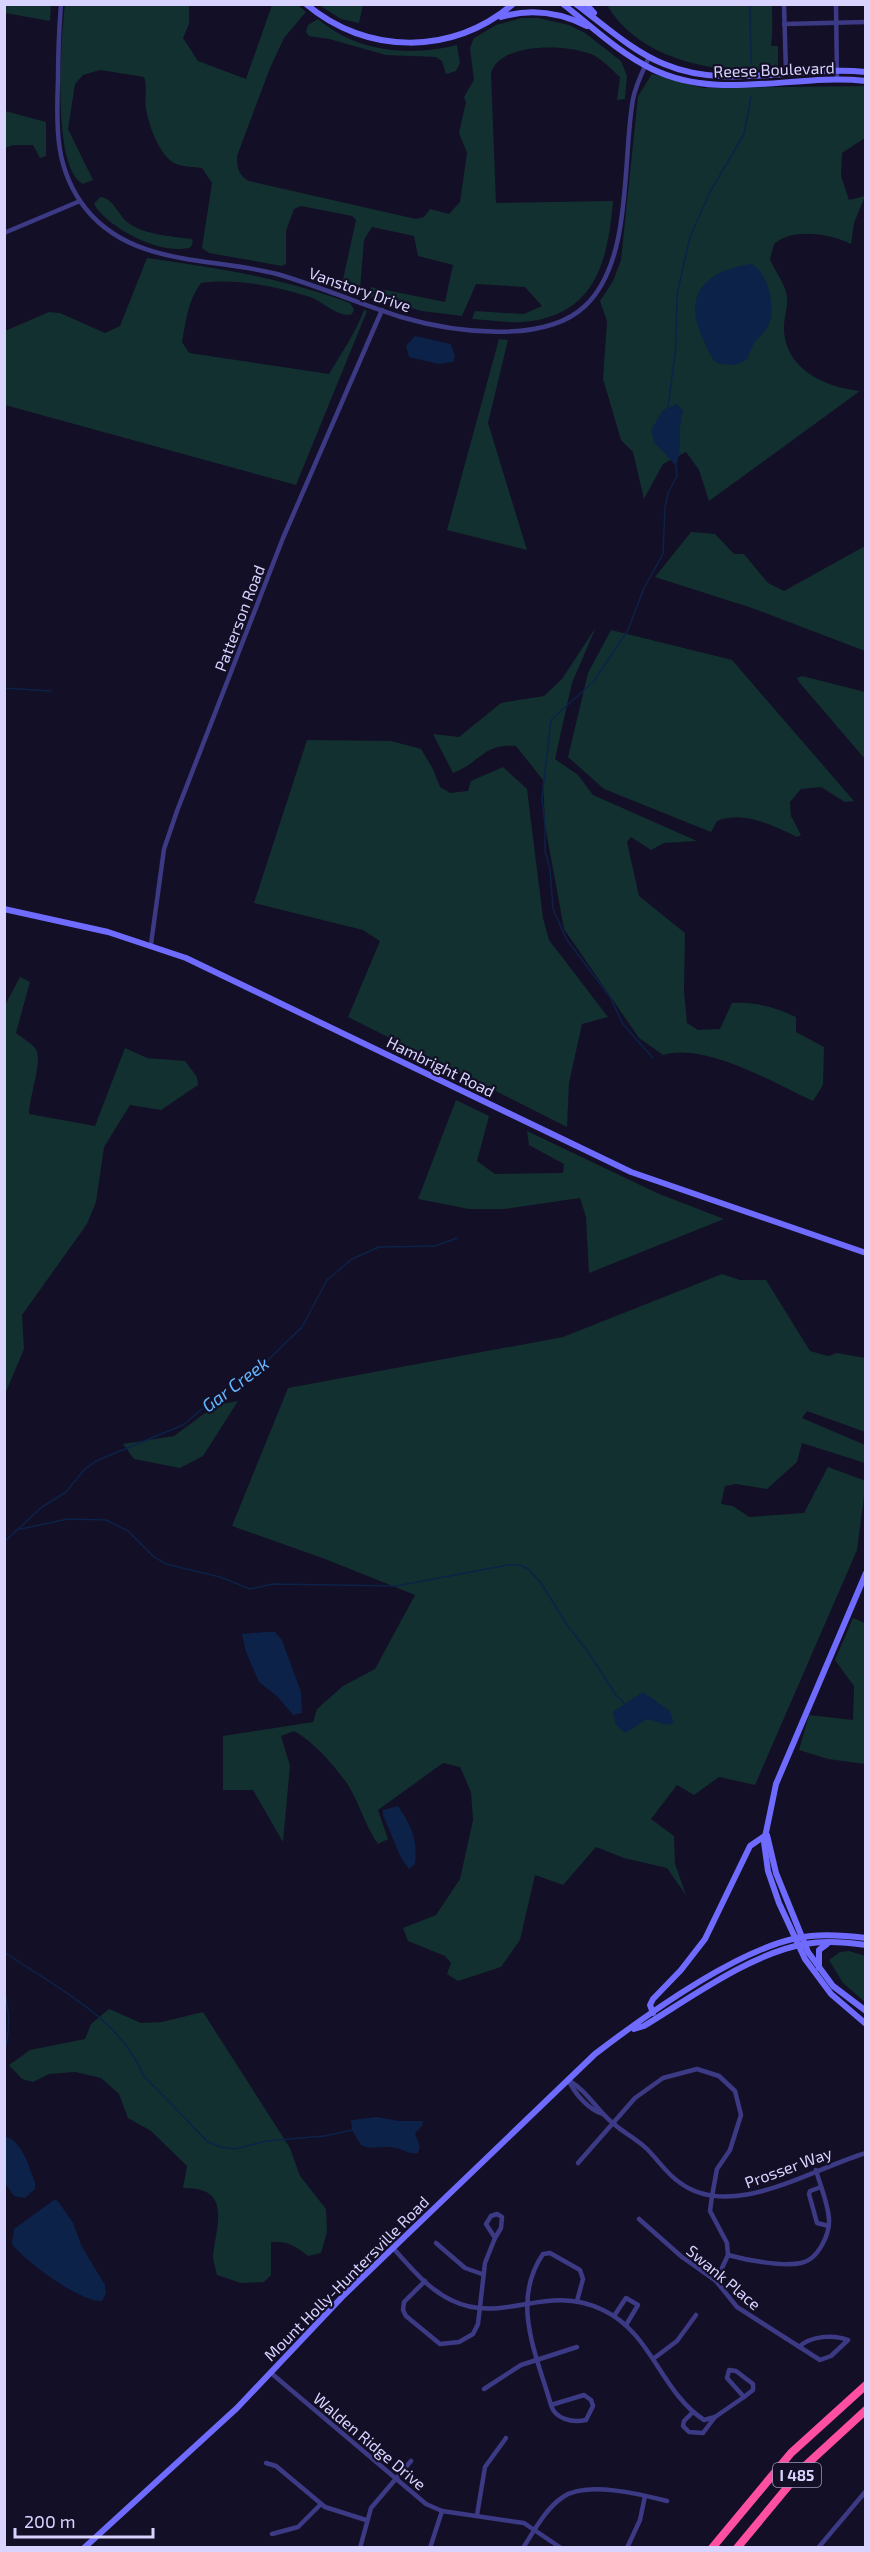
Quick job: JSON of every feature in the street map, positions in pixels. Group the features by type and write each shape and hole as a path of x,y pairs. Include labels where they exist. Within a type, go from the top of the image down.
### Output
{"highway":[{"name":"I 485","path":"712,2547 791,2453 866,2385"},
{"name":"I 485","path":"736,2547 805,2466 866,2410"}],"main road":[{"path":"306,4 348,31 398,43 443,40 469,32 494,19 513,4"},
{"name":"Reese Boulevard","path":"563,4 600,34 646,66 675,78 708,85 866,81"},
{"name":"Reese Boulevard","path":"576,4 650,57 678,69 709,75 837,70 866,72"},
{"path":"586,4 607,27"},
{"path":"494,19 521,13 547,13 572,20 600,34"},
{"name":"Hambright Road","path":"4,909 151,944 214,970 631,1172 866,1253"},
{"path":"866,1573 776,1784 764,1842 768,1871 798,1946 820,1983 866,2024"},
{"path":"767,1835 776,1873 819,1969 833,1986 866,2011"},
{"path":"653,2013 650,2005 652,1999 681,1970 707,1935 750,1846 767,1835"},
{"name":"Mount Holly-Huntersville Road","path":"84,2547 211,2433 344,2295 595,2054 653,2013 735,1962 803,1936 831,1935 866,1938"},
{"path":"819,1969 819,1949 839,1941"},
{"name":"Mount Holly-Huntersville Road","path":"630,2030 644,2026 727,1975 798,1946 839,1941 866,1945"}],"street":[{"name":"Vanstory Drive","path":"61,4 57,140 64,171 80,201 103,227 142,249 274,274 382,310 439,324 528,332 551,327 583,308 601,289 615,258 633,103 650,57"},
{"path":"784,4 786,73"},
{"path":"836,4 837,80"},
{"path":"784,24 866,22"},
{"path":"4,233 80,201"},
{"name":"Patterson Road","path":"151,944 164,849 177,811 283,538 382,310"},
{"path":"578,2163 635,2098 663,2078 697,2070 719,2076 735,2091 741,2115 730,2150 717,2169 712,2196 710,2211 727,2243 728,2254 716,2281"},
{"name":"Prosser Way","path":"568,2080 579,2086 614,2124 645,2147 678,2182 693,2191 712,2196 734,2198 754,2194 866,2153"},
{"path":"728,2254 746,2260 803,2263 819,2250 829,2231 829,2226 816,2170"},
{"path":"821,2187 810,2191 809,2194 818,2223 829,2226"},
{"path":"425,2281 404,2302 403,2310 436,2343 450,2344 469,2337 477,2328 482,2274 502,2224 502,2217 497,2214 491,2216 486,2224 495,2238"},
{"name":"Swank Place","path":"639,2218 682,2257 716,2281 737,2307 799,2347 820,2360 831,2356 848,2340 840,2336 820,2338 806,2340 799,2347"},
{"path":"436,2243 465,2268 482,2274"},
{"path":"393,2248 425,2281 449,2299 478,2309 502,2309 553,2299 577,2301 614,2316 640,2339 675,2393 693,2412 704,2420 716,2417"},
{"path":"551,2405 584,2396 591,2400 593,2406 589,2417 578,2421 558,2416 551,2405 529,2335 527,2303 535,2271 542,2256 547,2253 582,2272 583,2279 577,2301"},
{"path":"614,2316 626,2298 638,2304 626,2325"},
{"path":"653,2359 677,2341 696,2315"},
{"path":"484,2389 521,2365 577,2347"},
{"path":"693,2412 683,2424 689,2432 703,2433 716,2417 744,2397 753,2390 753,2384 736,2371 729,2370 727,2378 744,2397"},
{"name":"Walden Ridge Drive","path":"271,2373 426,2504 442,2511 511,2520 535,2530 561,2547"},
{"path":"477,2515 485,2467 506,2438"},
{"path":"360,2547 366,2520 374,2504 411,2461"},
{"path":"266,2463 276,2466 321,2504 336,2512 366,2520"},
{"path":"523,2547 555,2503 570,2493 592,2489 667,2501"},
{"path":"818,2547 866,2491"},
{"path":"627,2547 640,2520 645,2496"},
{"path":"272,2534 302,2524 321,2504"},
{"path":"430,2547 442,2511"}],"green space":[{"path":"5,4 51,5 50,21 5,13"},
{"path":"65,5 189,5 189,24 183,38 198,61 246,79 272,5 298,5 306,12 284,38 270,68 237,156 240,174 249,181 416,219 424,217 430,209 449,214 460,202 467,153 459,133 466,102 464,97 474,80 470,48 474,38 496,25 522,18 538,18 569,25 585,33 621,61 627,76 625,99 617,100 620,77 606,64 591,54 566,48 550,47 520,51 497,63 491,73 496,203 613,201 607,245 593,282 582,297 567,309 547,318 523,322 472,319 475,311 524,314 542,306 525,287 476,284 462,316 422,311 371,297 371,287 445,302 453,265 418,256 414,236 372,227 364,240 360,289 352,292 345,288 343,280 356,220 352,216 301,206 294,209 286,231 286,264 282,266 209,253 202,248 212,183 202,168 174,163 159,146 147,116 144,77 100,70 83,75 75,84 68,129 93,180 83,184 73,173 66,154 60,101"},
{"path":"319,5 363,5 359,23 341,19"},
{"path":"607,5 772,5 771,46 778,46 778,67 722,69 684,61 665,54 632,34 618,21"},
{"path":"318,19 349,39 384,49 421,51 457,45 460,63 456,71 446,74 442,61 436,57 386,55 329,39 309,36 306,32 308,25"},
{"path":"652,74 703,88 865,86 865,138 842,153 841,176 849,200 865,196 854,223 851,244 823,235 791,235 774,244 770,259 786,292 785,339 797,363 819,380 860,391 709,501 699,470 686,452 663,464 644,499 633,452 621,440 603,379 607,321 600,301 613,281 621,260 638,96"},
{"path":"5,111 46,122 46,156 40,158 33,145 13,145 5,148"},
{"path":"100,197 108,200 127,222 141,230 191,239 193,241 191,247 166,248 123,231 101,213 94,204"},
{"path":"147,258 275,280 350,303 354,309 352,314 342,314 310,297 256,284 201,283 190,304 182,342 189,353 329,374 353,335 364,310 367,311 296,485 5,405 5,331 49,312 60,313 105,333 120,326"},
{"path":"499,339 508,340 488,423 527,550 447,530"},
{"path":"691,532 715,534 734,554 744,554 768,583 784,591 865,546 865,651 752,608 655,577"},
{"path":"596,627 572,683 555,759 578,775 593,795 697,841 664,843 651,850 631,837 627,842 639,896 685,933 684,991 687,1023 698,1030 720,1029 732,1003 765,1006 796,1017 796,1032 824,1047 823,1085 813,1101 719,1059 699,1054 663,1055 639,1038 564,929 545,825 543,780 516,746 505,746 489,751 453,773 433,734 459,737 501,703 544,696 562,679"},
{"path":"611,630 732,660 854,801 845,802 821,787 801,789 790,802 791,816 801,835 797,837 757,820 737,817 717,821 711,832 604,789 568,757 588,673"},
{"path":"802,676 865,692 865,759 799,682 797,678"},
{"path":"307,740 391,741 421,749 440,787 450,793 468,791 471,781 503,767 527,789 543,918 549,940 608,1017 582,1024 569,1083 567,1127 348,1017 380,941 363,930 254,903"},
{"path":"20,977 30,982 16,1033 35,1048 38,1060 29,1114 95,1126 125,1048 147,1058 185,1061 197,1077 198,1085 161,1110 130,1105 104,1147 96,1202 87,1224 22,1315 24,1349 5,1394 4,1007"},
{"path":"456,1100 489,1116 477,1161 495,1174 563,1173 564,1164 529,1145 527,1131 657,1193 724,1219 589,1273 586,1217 580,1198 504,1209 469,1209 418,1199"},
{"path":"722,1274 740,1280 766,1280 810,1351 828,1356 837,1353 865,1358 865,1432 807,1411 802,1418 865,1445 865,1463 802,1443 797,1462 767,1489 736,1484 725,1486 721,1504 733,1506 749,1517 804,1513 828,1467 866,1481 857,1550 755,1785 719,1777 694,1795 677,1785 651,1819 674,1836 675,1864 686,1895 667,1868 624,1858 596,1847 563,1885 535,1875 520,1940 501,1967 458,1981 447,1974 451,1963 445,1956 408,1941 403,1928 436,1915 460,1879 473,1820 471,1792 460,1767 443,1763 378,1810 388,1839 378,1844 343,1778 316,1748 294,1731 281,1736 290,1766 283,1842 253,1790 223,1790 223,1736 313,1722 317,1709 343,1686 375,1669 415,1595 325,1559 232,1526 288,1388 563,1337"},
{"path":"238,1401 203,1456 180,1468 134,1459 123,1444 174,1436 216,1405"},
{"path":"853,1618 865,1623 865,1764 828,1759 799,1750 809,1715 853,1720 854,1686 835,1660"},
{"path":"849,1951 865,1956 865,2002 843,1983 829,1960 840,1952"},
{"path":"109,2009 141,2023 162,2022 203,2012 290,2148 300,2176 326,2209 327,2232 321,2253 308,2256 291,2245 271,2242 271,2275 264,2282 241,2283 217,2275 213,2261 218,2221 215,2201 209,2194 199,2189 183,2188 187,2166 151,2131 128,2118 119,2094 101,2078 75,2072 49,2074 33,2082 22,2079 9,2065 30,2050 85,2039 91,2024"}],"water":[{"path":"751,264 762,274 769,291 772,309 769,324 754,343 746,360 735,365 719,364 710,354 698,325 695,311 697,298 710,279 735,267"},
{"path":"415,336 451,344 455,357 453,362 438,364 409,357 406,346"},
{"path":"677,404 683,411 676,466 654,442 651,430 663,410"},
{"path":"275,1632 282,1640 301,1692 302,1713 293,1715 277,1696 259,1682 246,1652 242,1634"},
{"path":"643,1692 670,1711 674,1723 667,1725 647,1719 625,1733 616,1725 613,1712"},
{"path":"398,1806 410,1826 414,1840 415,1864 409,1869 401,1858 383,1815 383,1810"},
{"path":"377,2117 399,2121 423,2121 422,2126 415,2133 420,2147 418,2153 391,2147 369,2148 361,2145 352,2130 351,2120"},
{"path":"4,2136 16,2143 28,2162 35,2189 25,2198 14,2196 5,2183"},
{"path":"54,2200 58,2201 73,2223 82,2247 105,2285 106,2293 102,2301 81,2295 54,2280 12,2244 14,2229"}],"waterway":[{"path":"750,4 751,63"},
{"path":"668,407 676,346 677,294 690,237 710,192 744,134 751,97"},
{"path":"653,1058 623,1024 610,997 567,940 553,909 550,869 545,851 542,798 551,720 594,681 628,630 644,588 663,554 665,507 668,493 677,476 676,464"},
{"path":"4,688 51,691"},
{"name":"Gar Creek","path":"4,1542 42,1507 66,1492 84,1470 96,1461 183,1425 243,1375 260,1368 302,1327 327,1280 352,1259 379,1247 435,1246 457,1238"},
{"path":"16,1530 68,1519 106,1520 128,1531 153,1556 166,1564 220,1577 250,1589 273,1584 396,1586 508,1565 520,1565 528,1569 541,1583 567,1625 586,1649 616,1695 626,1705"},
{"path":"4,1952 63,1990 102,2020 119,2036 133,2055 143,2075 208,2142 235,2149 267,2141 324,2136 352,2130"},
{"path":"4,1991 8,2021 4,2052"}]}
